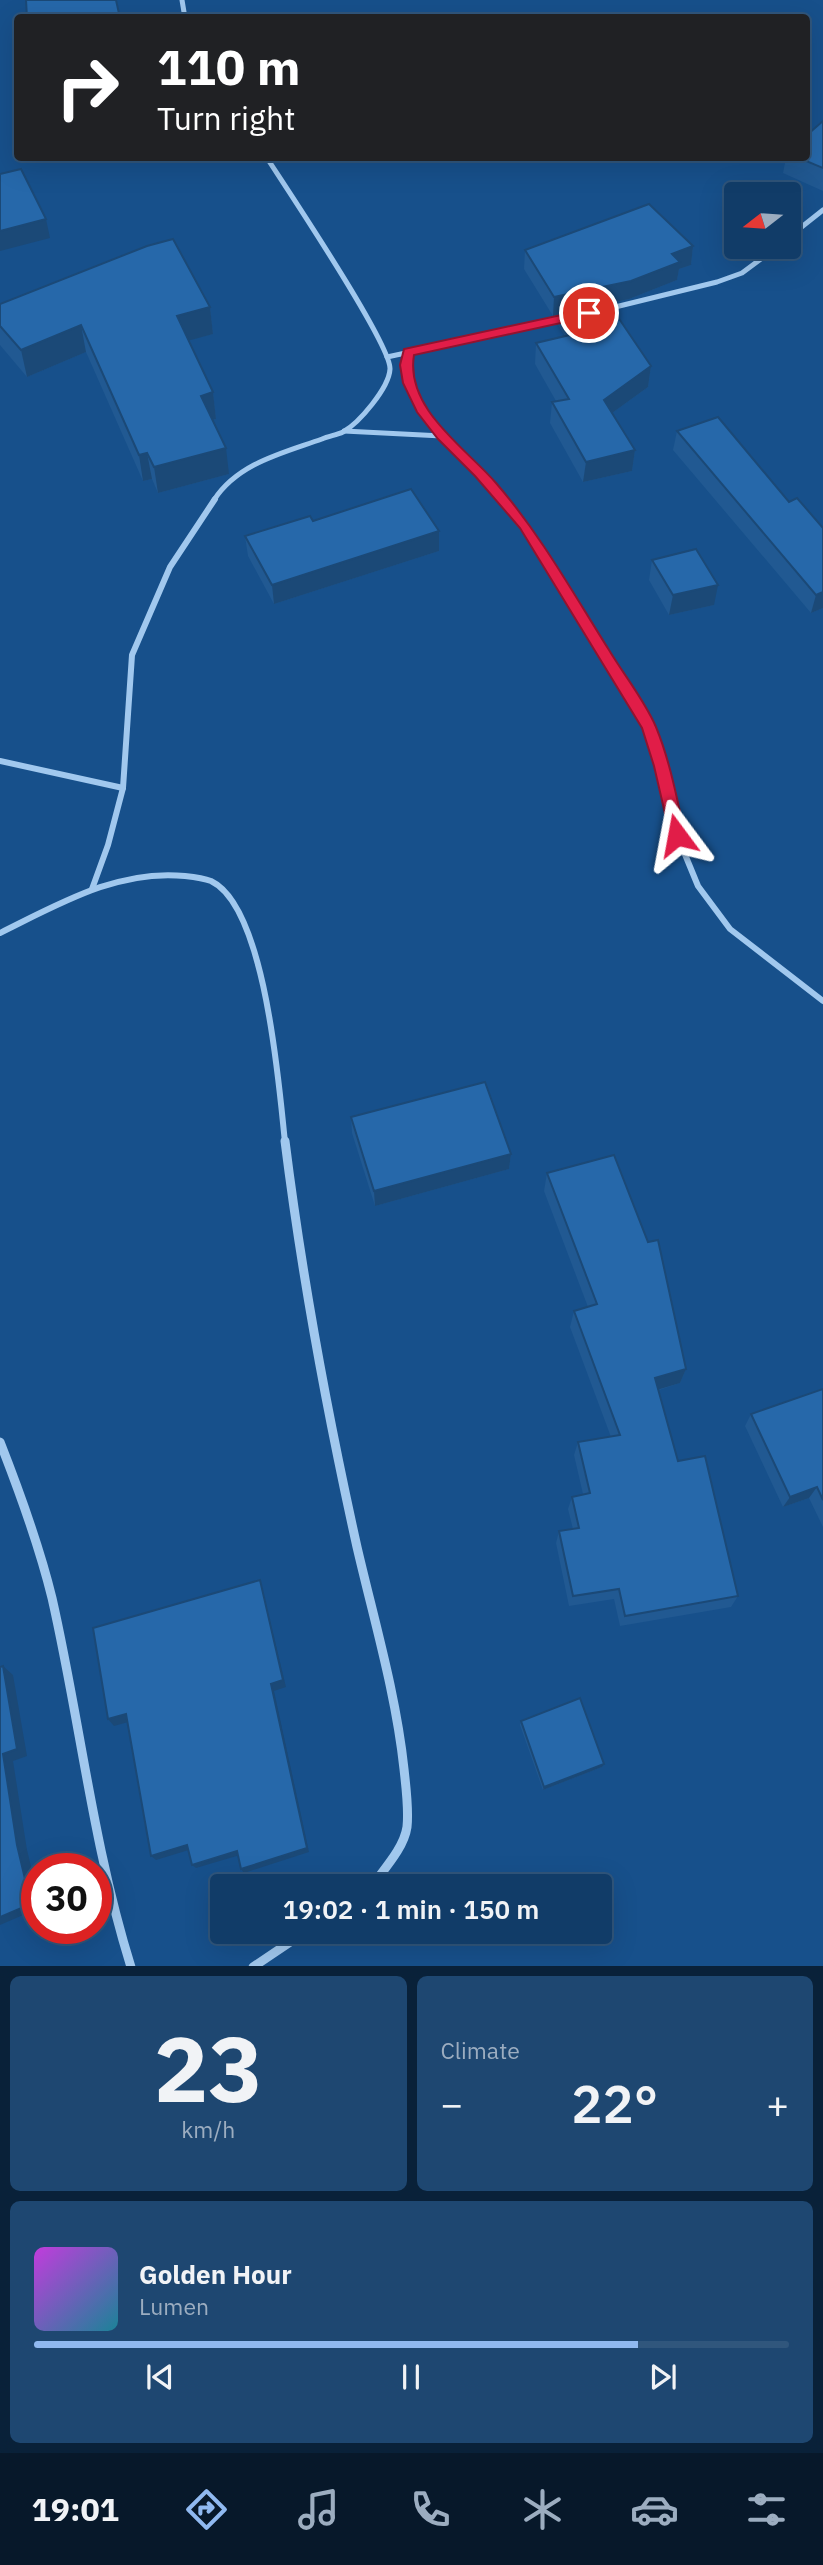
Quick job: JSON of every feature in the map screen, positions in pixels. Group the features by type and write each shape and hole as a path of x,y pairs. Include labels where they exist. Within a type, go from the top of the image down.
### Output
{"street":[{"path":"269,161 315,232 387,357 390,367 381,392 369,408 344,431"},
{"path":"802,227 823,210"},
{"path":"589,313 717,282 742,273 761,259"},
{"path":"387,357 576,316"},
{"path":"408,352 406,365 409,383 421,409 442,436 480,472 524,524 649,727 662,766 677,835 698,886 730,929 823,1001"},
{"path":"92,889 108,845 123,788 132,655 170,566 220,491 239,473 268,458 344,431 442,436"},
{"path":"0,761 123,788"},
{"path":"0,933 92,889 144,876 184,875 213,881 227,893 243,920 258,970 276,1053 285,1152 321,1380 403,1752 407,1831 380,1874"},
{"path":"0,1442 23,1497 55,1617 86,1796 115,1920 131,1966"},
{"path":"253,1966 287,1944"}],"building":[{"path":"26,0 116,0 119,14 27,14"},
{"path":"823,121 823,168 806,161 810,161 810,132"},
{"path":"21,169 46,219 0,231 0,174"},
{"path":"649,204 693,246 672,254 680,262 631,281 554,297 525,250"},
{"path":"173,239 210,307 177,316 213,392 201,396 226,448 154,467 147,453 139,455 81,325 21,350 0,326 0,304 147,246"},
{"path":"603,295 651,366 604,400 635,450 586,462 552,402 569,399 536,343 578,333 560,305"},
{"path":"718,417 789,502 797,498 823,528 823,592 816,595 677,431"},
{"path":"411,489 439,531 272,585 245,536 310,516 313,521"},
{"path":"696,549 718,585 673,595 652,560"},
{"path":"485,1082 511,1154 374,1191 351,1117"},
{"path":"614,1155 648,1242 658,1240 686,1369 655,1378 678,1461 705,1456 738,1596 625,1616 619,1589 573,1596 559,1531 579,1528 572,1497 590,1493 578,1442 620,1435 574,1311 597,1304 547,1173"},
{"path":"823,1389 823,1500 817,1487 790,1497 751,1414"},
{"path":"260,1580 283,1680 271,1684 307,1848 241,1869 237,1851 192,1865 187,1845 151,1856 126,1714 108,1719 93,1628"},
{"path":"3,1666 17,1749 3,1754 21,1862 21,1908 0,1917 0,1667"},
{"path":"580,1698 604,1764 544,1787 521,1721"}],"route":[{"path":"589,313 408,352 406,365 409,383 421,409 442,436 480,472 524,524 649,727 662,766 677,835"}]}
